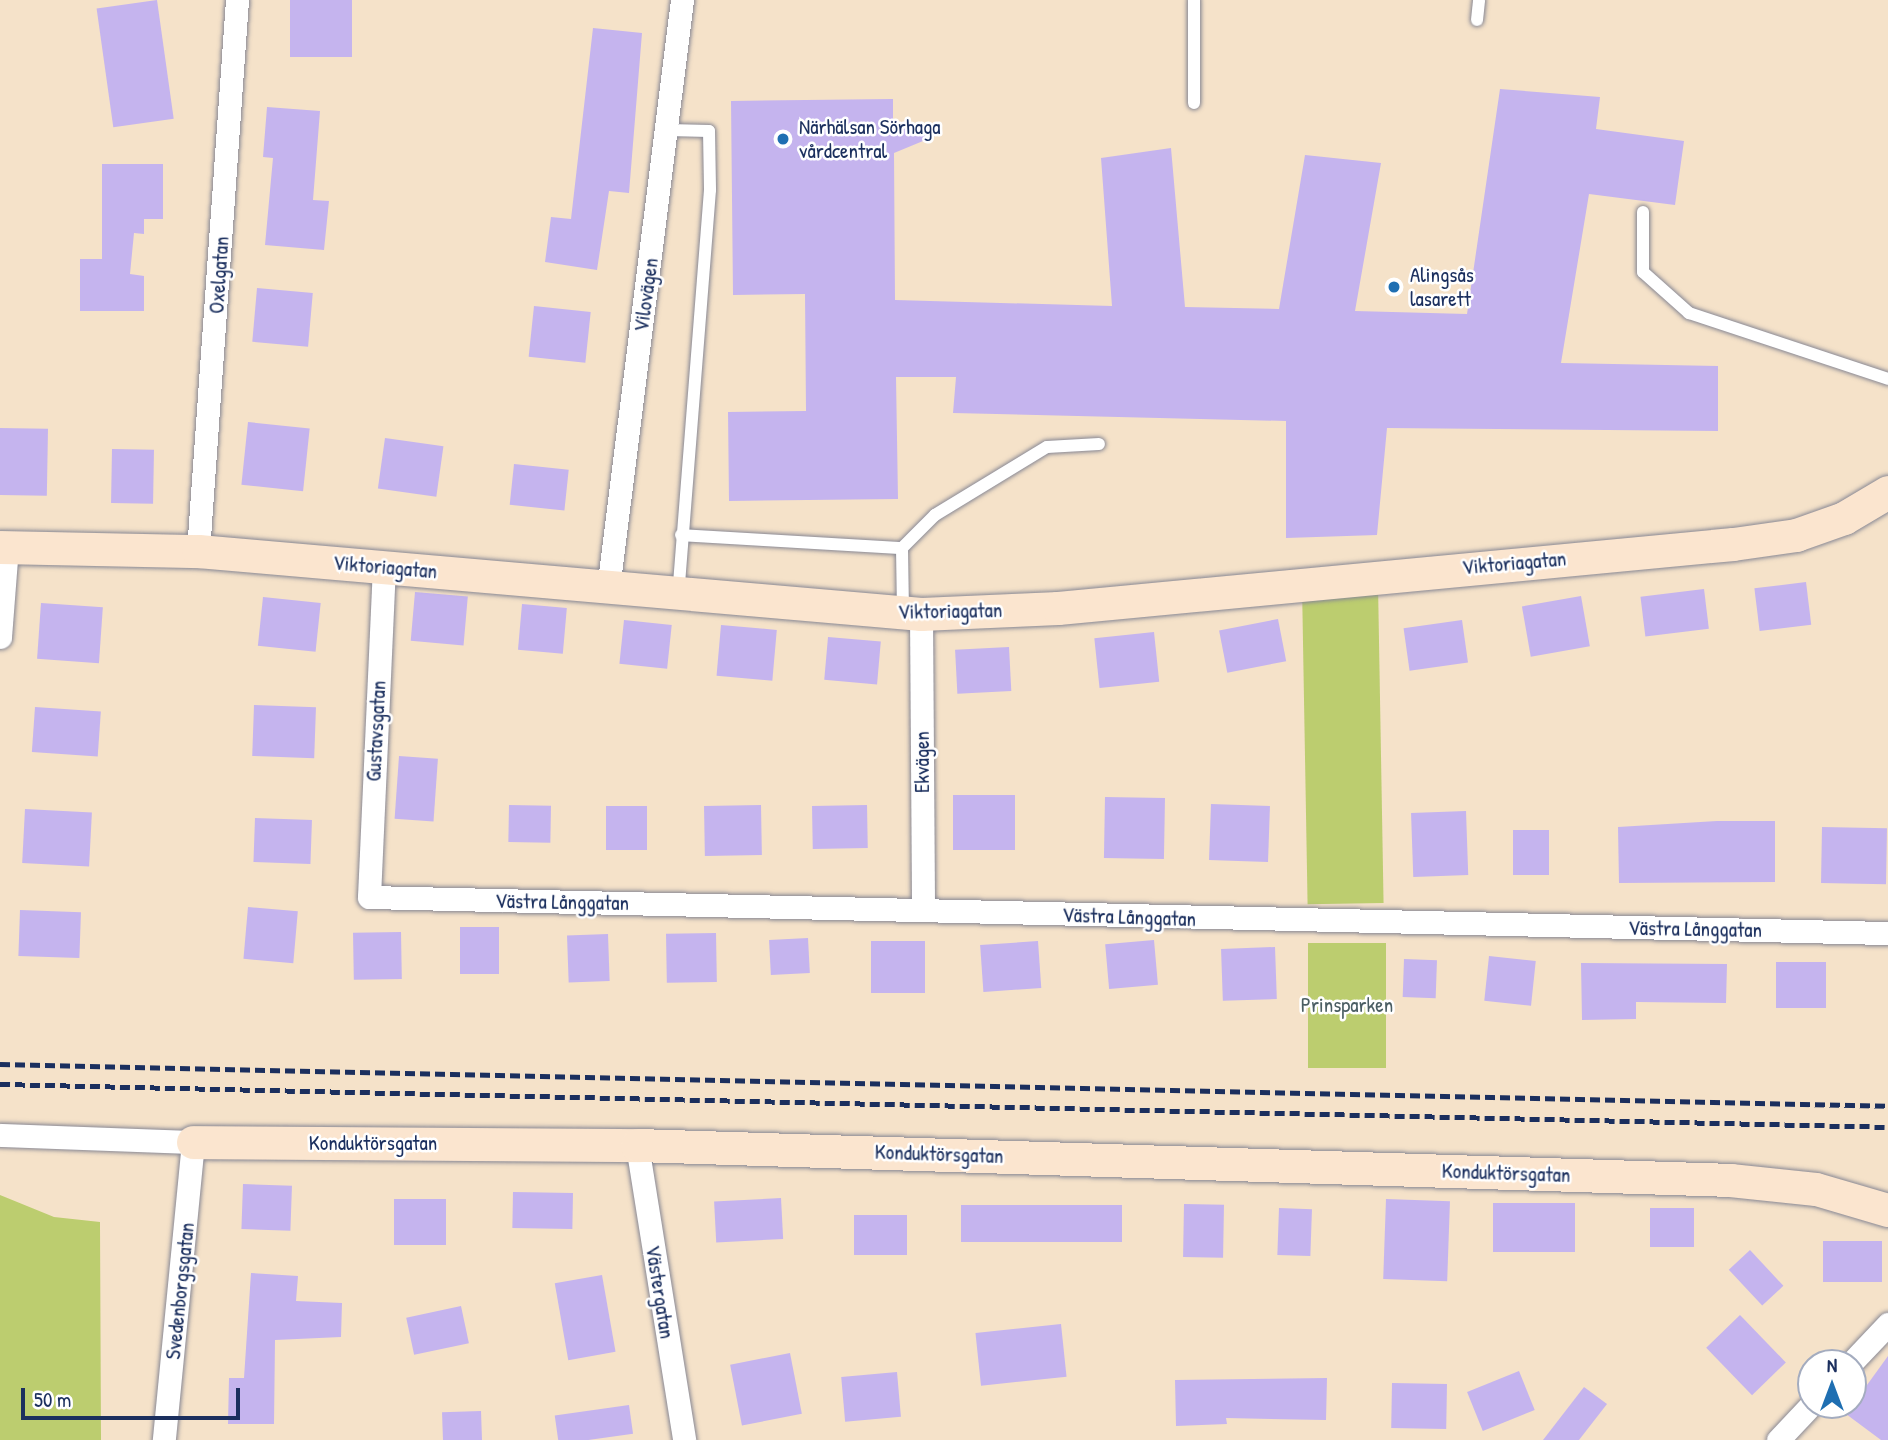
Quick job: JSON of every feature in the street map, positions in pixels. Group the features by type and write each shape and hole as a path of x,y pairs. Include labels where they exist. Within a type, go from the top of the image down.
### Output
{"street":[{"name":"Oxelgatan","path":"198,551 237,0"},
{"name":"Vilovägen","path":"608,589 668,130 682,0"},
{"name":"Viktoriagatan","path":"3,547 198,551 384,566 677,596 912,613 1058,608 1734,544 1820,526 1888,492"},
{"path":"0,637 3,547"},
{"name":"Gustavsgatan","path":"369,897 384,566"},
{"name":"Ekvägen","path":"912,613 923,910"},
{"name":"Västra Långgatan","path":"369,897 1888,933"},
{"name":"Konduktörsgatan","path":"0,1135 193,1142 637,1144 1730,1180 1816,1189 1882,1207"},
{"name":"Svedenborgsgatan","path":"164,1440 193,1142"},
{"name":"Västergatan","path":"637,1144 684,1440"},
{"path":"1864,1349 1888,1324"},
{"path":"1778,1440 1798,1419"}],"lane":[{"path":"1194,0 1194,103"},
{"path":"1477,20 1479,0"},
{"path":"668,130 709,131 710,190 677,596"},
{"path":"1643,212 1643,272 1689,313 1888,379"},
{"path":"681,535 902,548 935,515 1047,447 1099,444"},
{"path":"902,548 912,613"}],"green space":[{"path":"1378,584 1384,903 1308,904 1302,585"},
{"name":"Prinsparken","path":"1308,943 1386,943 1386,1068 1308,1068"},
{"path":"0,1195 54,1217 100,1222 101,1440 0,1440"}],"building":[{"path":"157,0 174,119 113,127 97,8"},
{"path":"290,0 352,0 352,57 290,57"},
{"path":"593,28 642,33 629,193 609,191 597,270 545,262 551,217 571,219"},
{"path":"1500,89 1600,97 1596,129 1684,141 1675,205 1589,194 1561,363 1718,366 1718,431 1387,428 1377,535 1286,538 1286,421 953,413 956,377 896,377 898,499 729,501 728,412 806,411 805,294 733,295 731,101 893,99 893,120 940,134 894,153 895,300 1112,306 1101,158 1171,148 1185,307 1279,309 1305,155 1381,163 1355,311 1467,314"},
{"path":"267,107 320,111 313,200 329,201 324,250 265,245 273,158 263,157"},
{"path":"102,164 163,164 163,219 144,219 144,234 134,233 130,274 144,276 144,311 80,311 80,259 102,259"},
{"path":"257,288 313,293 308,347 252,342"},
{"path":"534,306 591,312 585,363 529,357"},
{"path":"248,422 310,428 303,491 241,485"},
{"path":"0,428 48,429 47,496 0,495"},
{"path":"385,438 443,446 436,497 378,489"},
{"path":"112,449 154,450 153,504 111,503"},
{"path":"514,464 569,470 564,511 510,505"},
{"path":"1806,582 1811,625 1760,631 1754,588"},
{"path":"1704,589 1709,629 1645,637 1640,597"},
{"path":"415,592 468,597 464,645 411,641"},
{"path":"1581,596 1590,646 1531,657 1522,606"},
{"path":"263,597 321,603 316,652 258,646"},
{"path":"41,603 103,607 99,663 37,659"},
{"path":"522,604 567,608 563,654 518,650"},
{"path":"1278,619 1286,661 1227,673 1219,630"},
{"path":"624,620 672,625 667,669 619,664"},
{"path":"1462,620 1468,663 1410,671 1404,628"},
{"path":"721,625 777,630 772,681 717,676"},
{"path":"1154,632 1159,682 1100,688 1094,638"},
{"path":"828,637 881,642 877,684 824,680"},
{"path":"1009,647 1011,691 957,694 955,650"},
{"path":"254,705 316,707 314,758 252,756"},
{"path":"35,707 101,712 98,756 32,752"},
{"path":"399,756 438,759 434,822 395,819"},
{"path":"953,795 1015,795 1015,850 953,850"},
{"path":"1105,797 1165,798 1164,859 1104,858"},
{"path":"1211,804 1270,806 1268,862 1209,860"},
{"path":"509,805 551,806 550,843 508,842"},
{"path":"761,805 762,855 705,856 704,806"},
{"path":"867,805 868,848 813,849 812,806"},
{"path":"606,806 647,806 647,850 606,850"},
{"path":"25,809 92,813 89,866 22,863"},
{"path":"1466,811 1468,875 1413,877 1411,813"},
{"path":"255,818 312,820 310,864 253,862"},
{"path":"1717,821 1775,821 1775,882 1619,883 1618,827"},
{"path":"1822,827 1887,828 1886,884 1821,883"},
{"path":"1513,830 1549,830 1549,875 1513,875"},
{"path":"248,907 298,911 293,963 243,959"},
{"path":"20,910 81,912 79,958 18,956"},
{"path":"460,927 499,927 499,974 460,974"},
{"path":"401,932 402,979 354,980 353,933"},
{"path":"716,933 717,982 667,983 666,934"},
{"path":"608,934 610,981 569,982 567,935"},
{"path":"808,938 810,973 771,975 769,940"},
{"path":"1154,940 1158,985 1109,989 1105,944"},
{"path":"871,941 925,941 925,993 871,993"},
{"path":"1038,941 1041,988 983,992 980,945"},
{"path":"1275,947 1277,999 1223,1001 1221,949"},
{"path":"1489,956 1536,961 1531,1006 1484,1001"},
{"path":"1404,959 1437,960 1436,998 1403,997"},
{"path":"1776,962 1826,962 1826,1008 1776,1008"},
{"path":"1581,963 1727,964 1726,1003 1636,1002 1636,1019 1582,1020"},
{"path":"243,1184 292,1186 290,1231 241,1229"},
{"path":"513,1192 573,1193 572,1229 512,1228"},
{"path":"781,1198 783,1239 716,1242 714,1202"},
{"path":"394,1199 446,1199 446,1245 394,1245"},
{"path":"1386,1199 1450,1201 1447,1281 1383,1279"},
{"path":"1493,1203 1575,1203 1575,1252 1493,1252"},
{"path":"1184,1204 1224,1205 1223,1258 1183,1257"},
{"path":"961,1205 1122,1205 1122,1242 961,1242"},
{"path":"1279,1208 1312,1209 1310,1256 1277,1255"},
{"path":"1650,1208 1694,1208 1694,1247 1650,1247"},
{"path":"854,1215 907,1215 907,1255 854,1255"},
{"path":"1823,1241 1882,1241 1882,1282 1823,1282"},
{"path":"1750,1250 1783,1286 1762,1306 1729,1270"},
{"path":"251,1273 298,1276 296,1301 342,1303 341,1337 275,1340 274,1424 228,1424 229,1378 244,1378"},
{"path":"602,1275 616,1352 568,1360 555,1283"},
{"path":"461,1306 469,1343 414,1355 406,1318"},
{"path":"1740,1315 1786,1362 1752,1395 1706,1348"},
{"path":"1061,1324 1067,1377 981,1386 975,1333"},
{"path":"790,1353 802,1414 742,1426 730,1365"},
{"path":"1888,1356 1888,1440 1881,1440 1853,1419 1867,1419 1867,1385"},
{"path":"1519,1371 1535,1410 1483,1431 1467,1392"},
{"path":"897,1372 901,1417 845,1422 841,1377"},
{"path":"1327,1378 1326,1420 1226,1418 1227,1424 1176,1426 1175,1380"},
{"path":"1392,1383 1447,1384 1446,1429 1391,1428"},
{"path":"1584,1387 1607,1404 1579,1440 1543,1440"},
{"path":"629,1405 633,1434 588,1440 558,1440 555,1415"},
{"path":"481,1411 482,1440 443,1440 442,1412"}],"railway":[{"path":"0,1064 1888,1106"},
{"path":"0,1084 1888,1127"}],"place":[{"name":"Närhälsan Sörhaga vårdcentral","path":"783,139"},
{"name":"Alingsås lasarett","path":"1394,287"}]}
